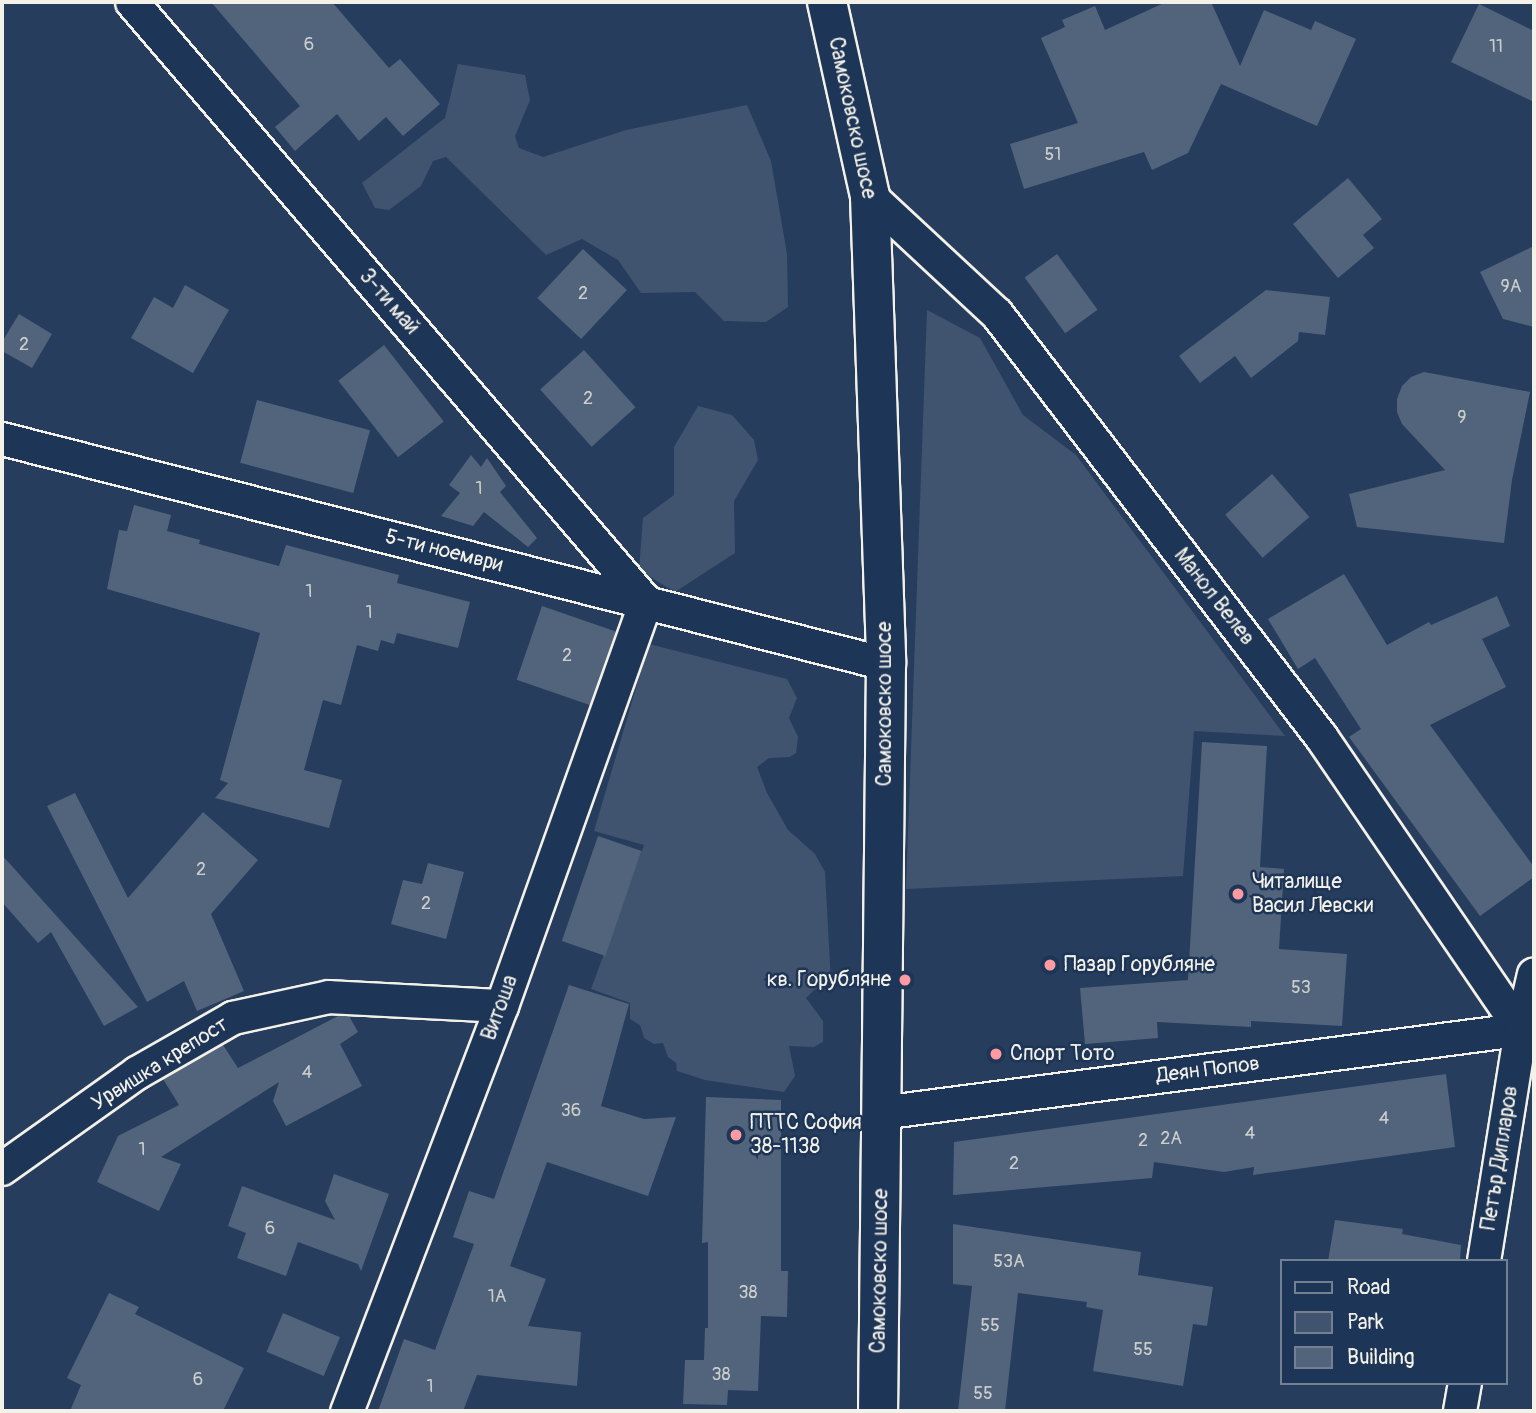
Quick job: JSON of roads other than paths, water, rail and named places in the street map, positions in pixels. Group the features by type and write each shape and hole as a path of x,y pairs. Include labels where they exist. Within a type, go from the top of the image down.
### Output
{"main road":[{"name":"Самоковско шосе","path":"827,2 870,195 886,664 878,1411"}],"street":[{"name":"3-ти май","path":"132,2 646,602"},
{"name":"Манол Велев","path":"870,195 997,314 1322,738 1527,1029"},
{"name":"5-ти ноември","path":"2,439 886,664"},
{"name":"Витоша","path":"347,1411 502,1006 646,602"},
{"name":"Петър Дипларов","path":"1484,1259 1527,1029 1534,974"},
{"name":"Урвишка крепост","path":"2,1169 137,1073 233,1018 328,997 502,1006"},
{"name":"Деян Попов","path":"881,1113 1527,1029"},
{"path":"1460,1411 1465,1385"}],"place":[{"name":"Читалище Васил Левски","path":"1238,894"},
{"name":"Пазар Горубляне","path":"1050,965"},
{"name":"кв. Горубляне","path":"905,980"},
{"name":"Спорт Тото","path":"996,1054"},
{"name":"ПТТС София 38-1138","path":"736,1135"}]}
